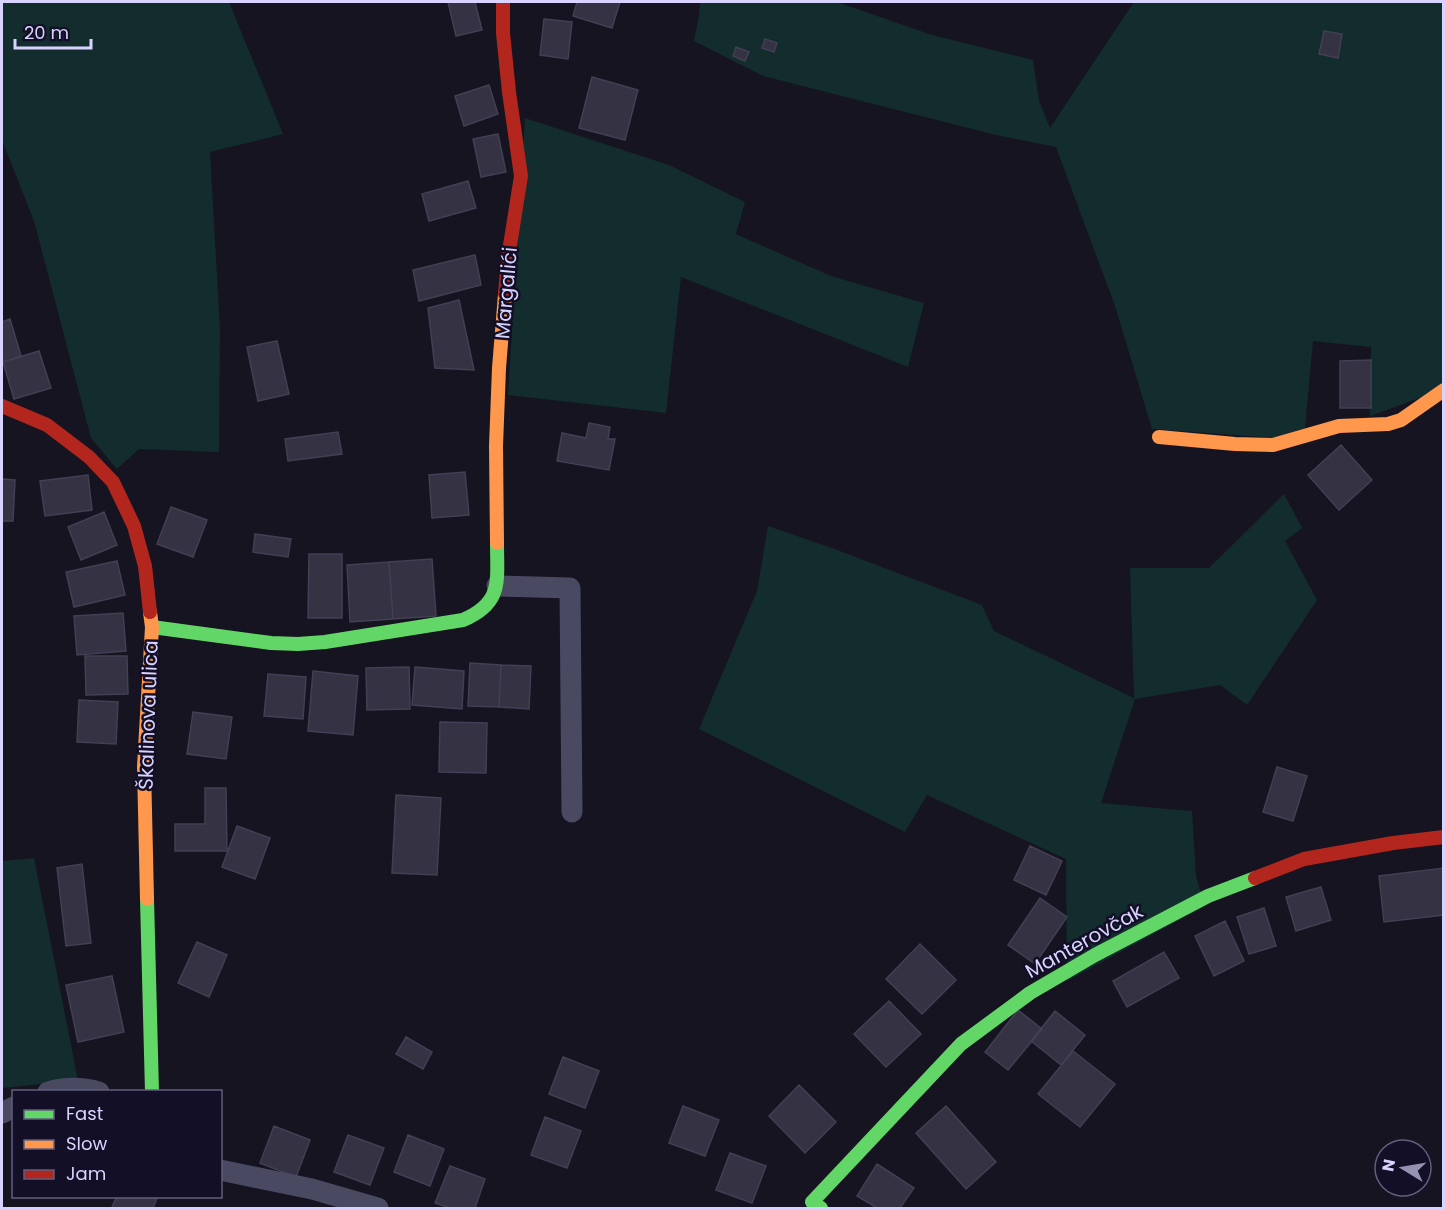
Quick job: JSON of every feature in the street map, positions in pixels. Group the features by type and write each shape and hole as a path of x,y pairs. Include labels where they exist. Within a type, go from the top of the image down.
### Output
{"street":[{"name":"Margalići","path":"497,586 496,456 499,368 508,258 520,176 503,33 503,2"},
{"path":"1159,437 1273,445 1340,426 1388,424 1401,420 1443,390"},
{"name":"Škalinova ulica","path":"2,406 47,425 89,457 113,482 134,526 145,566 152,627 144,767 152,1090"},
{"path":"152,627 271,643 326,642 463,620 479,613 490,604 497,586 570,588 572,812"},
{"name":"Manterovčak","path":"810,1206 961,1044 1030,993 1095,955 1208,896 1304,859 1393,843 1443,837"},
{"path":"54,1090 74,1087 89,1090"},
{"path":"222,1170 312,1189 378,1209"}],"green space":[{"path":"2,2 229,2 283,134 210,152 220,329 219,452 139,449 117,469 91,438 34,221 2,140"},
{"path":"700,2 837,2 932,35 1033,60 1039,101 1050,128 1134,2 1443,2 1443,382 1425,396 1370,416 1371,347 1313,341 1305,428 1275,438 1152,429 1115,306 1056,147 996,135 763,76 694,41"},
{"path":"525,118 669,165 745,202 736,234 831,276 924,303 908,367 681,277 666,413 508,395"},
{"path":"1284,494 1302,528 1285,541 1317,600 1247,705 1220,685 1135,699 1101,803 1192,811 1196,876 1205,906 1067,981 1066,859 927,795 905,832 699,729 757,591 768,526 982,605 994,631 1134,698 1130,568 1209,568"},
{"path":"34,858 78,1080 2,1088 2,861"}],"building":[{"path":"448,2 475,2 482,30 456,36"},
{"path":"577,2 620,2 612,28 573,16"},
{"path":"544,19 572,22 568,59 540,55"},
{"path":"1324,31 1342,34 1338,58 1319,54"},
{"path":"765,39 777,43 774,52 762,48"},
{"path":"736,47 749,52 745,61 733,56"},
{"path":"592,77 638,90 625,140 579,128"},
{"path":"489,85 498,114 464,126 455,96"},
{"path":"498,134 506,172 481,177 473,139"},
{"path":"468,181 476,208 429,221 422,194"},
{"path":"475,255 481,285 419,301 413,270"},
{"path":"459,300 474,370 435,368 428,308"},
{"path":"10,319 21,356 3,362 2,322"},
{"path":"277,341 289,394 258,401 247,347"},
{"path":"39,351 51,388 14,399 3,362"},
{"path":"1371,360 1371,408 1340,408 1340,361"},
{"path":"589,423 610,427 608,439 615,439 609,470 557,461 562,433 586,438"},
{"path":"338,432 342,454 288,461 285,439"},
{"path":"1341,445 1372,480 1339,510 1308,475"},
{"path":"465,472 469,515 432,518 429,475"},
{"path":"88,475 92,510 45,516 40,481"},
{"path":"2,479 15,480 13,521 2,521"},
{"path":"171,507 207,520 193,557 157,544"},
{"path":"104,512 117,545 81,560 68,527"},
{"path":"255,534 291,539 288,557 253,552"},
{"path":"309,554 342,554 342,618 308,618"},
{"path":"432,559 436,616 393,619 389,562"},
{"path":"117,561 125,595 74,607 66,572"},
{"path":"389,562 393,619 350,622 347,565"},
{"path":"123,613 126,651 77,655 74,616"},
{"path":"85,656 127,656 128,694 86,695"},
{"path":"470,663 501,665 499,707 468,706"},
{"path":"501,665 531,666 529,709 499,707"},
{"path":"409,667 410,709 367,710 366,668"},
{"path":"415,667 464,671 462,709 412,705"},
{"path":"313,671 358,676 353,735 308,731"},
{"path":"268,674 306,677 303,719 264,716"},
{"path":"79,700 118,702 116,744 77,742"},
{"path":"193,712 232,717 226,759 187,754"},
{"path":"440,722 487,723 486,773 439,772"},
{"path":"1277,767 1307,776 1293,821 1263,812"},
{"path":"205,788 226,788 227,851 175,851 175,824 205,824"},
{"path":"396,795 441,798 437,875 392,873"},
{"path":"237,826 270,838 255,879 222,867"},
{"path":"1030,846 1062,861 1046,895 1014,880"},
{"path":"82,864 91,943 66,946 57,868"},
{"path":"1444,868 1444,915 1384,922 1379,876"},
{"path":"1321,887 1331,920 1296,931 1286,897"},
{"path":"1040,898 1067,917 1035,964 1008,945"},
{"path":"1264,908 1276,946 1249,954 1237,917"},
{"path":"1225,921 1244,961 1214,976 1195,936"},
{"path":"197,942 227,955 209,997 178,983"},
{"path":"920,944 956,980 922,1014 886,979"},
{"path":"1164,952 1179,978 1127,1007 1113,981"},
{"path":"112,976 124,1032 78,1042 66,985"},
{"path":"889,1001 921,1034 886,1067 854,1034"},
{"path":"1018,1010 1042,1029 1008,1070 985,1052"},
{"path":"1055,1011 1085,1035 1061,1065 1031,1041"},
{"path":"406,1037 432,1052 423,1069 396,1054"},
{"path":"1073,1051 1115,1084 1080,1127 1038,1094"},
{"path":"563,1057 599,1071 585,1108 549,1094"},
{"path":"799,1085 836,1122 805,1153 769,1116"},
{"path":"683,1106 719,1120 705,1156 669,1143"},
{"path":"946,1106 996,1162 966,1189 916,1133"},
{"path":"545,1117 581,1131 567,1168 531,1155"},
{"path":"274,1126 310,1140 296,1177 260,1163"},
{"path":"348,1135 384,1148 370,1185 334,1172"},
{"path":"408,1135 444,1149 430,1186 394,1172"},
{"path":"730,1153 766,1166 752,1203 716,1190"},
{"path":"877,1164 914,1188 900,1208 877,1208 857,1196"},
{"path":"450,1166 485,1179 475,1208 450,1208 435,1203"},
{"path":"116,1198 157,1198 153,1208 112,1207"}],"traffic: fast":[{"path":"152,627 271,643 298,644 325,642 463,620 485,606 495,589 497,543"},
{"path":"821,1208 812,1202 961,1044 1030,993 1095,955 1208,896 1255,878"},
{"path":"147,899 152,1090"}],"traffic: slow":[{"path":"497,543 496,446 505,294"},
{"path":"1159,437 1273,445 1339,426 1388,424 1401,420 1444,390"},
{"path":"147,899 144,767 152,627 150,612"}],"traffic: jam":[{"path":"503,2 503,33 509,92 521,176 508,258 505,294"},
{"path":"2,406 47,425 89,457 113,482 134,526 145,566 150,612"},
{"path":"1255,878 1304,859 1393,843 1444,837"}]}
